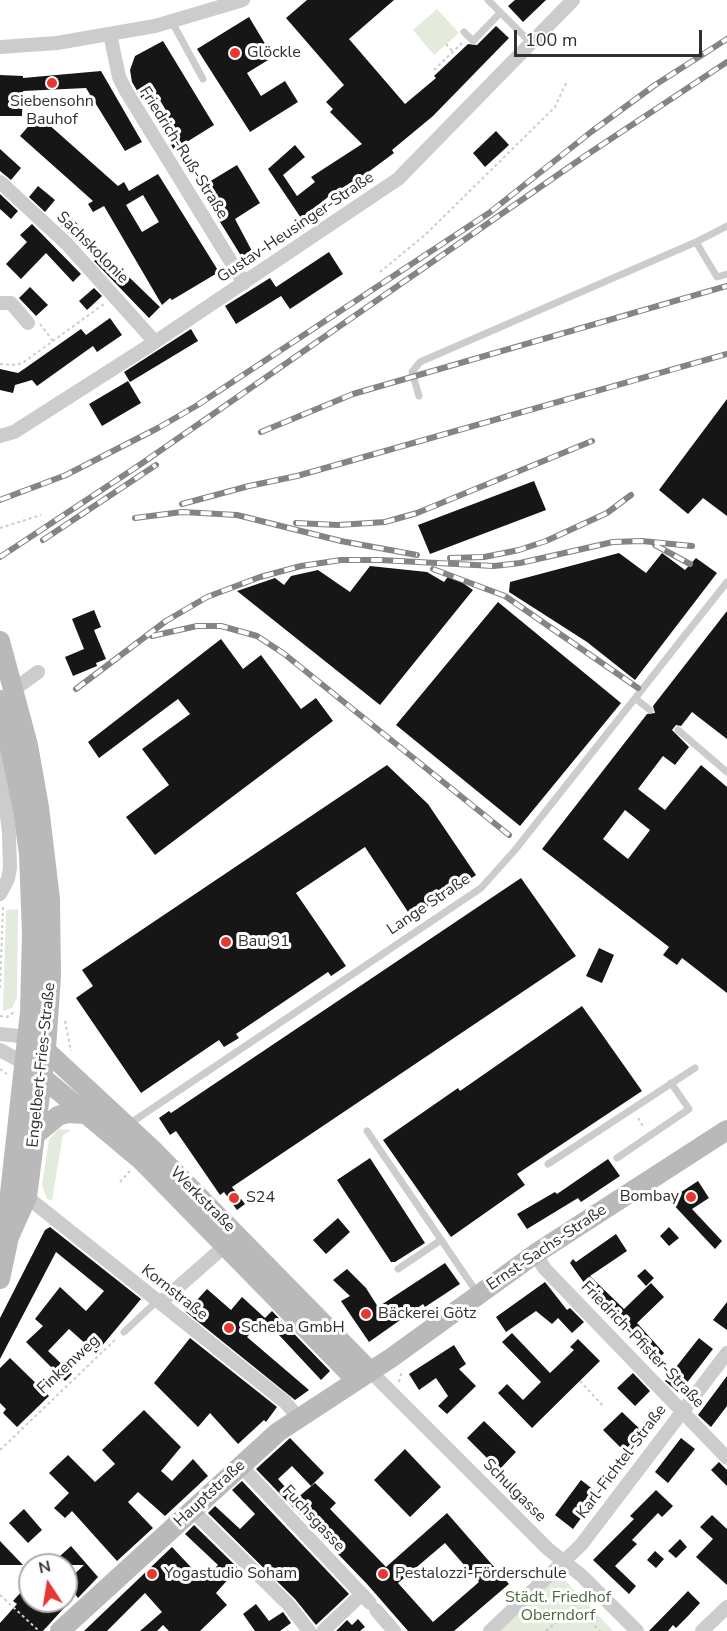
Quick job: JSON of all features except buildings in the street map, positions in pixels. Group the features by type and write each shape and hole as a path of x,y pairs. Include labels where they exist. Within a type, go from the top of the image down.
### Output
{"main road":[{"name":"Engelbert-Fries-Straße","path":"0,641 34,776 32,971 28,1037 9,1202 9,1237 0,1279"},
{"name":"Engelbert-Fries-Straße","path":"0,699 23,810 31,902 51,976 46,1048 27,1197 9,1237"},
{"name":"Werkstraße","path":"28,1037 46,1048 128,1125 363,1376"},
{"name":"Werkstraße","path":"24,1063 85,1114 113,1134 363,1376"},
{"path":"36,1135 58,1116 67,1113 85,1114"},
{"name":"Ernst-Sachs-Straße","path":"363,1376 535,1254 727,1130"},
{"name":"Hauptstraße","path":"65,1630 272,1436 363,1376"}],"street":[{"path":"0,46 57,43 110,34 172,22 220,4 243,0"},
{"name":"Gustav-Heusinger-Straße","path":"0,436 14,432 155,342 398,179 573,0"},
{"name":"Friedrich-Ruß-Straße","path":"110,34 119,77 126,91 244,283"},
{"name":"Sachskolonie","path":"0,182 67,244 155,342"},
{"path":"0,303 11,303 28,323"},
{"path":"0,699 38,672"},
{"path":"0,756 9,833 10,868 8,879 0,894"},
{"path":"0,1034 28,1037"},
{"path":"0,1050 24,1063"},
{"name":"Kornstraße","path":"27,1197 285,1402 298,1417"},
{"path":"159,1302 226,1245"},
{"name":"Friedrich-Pfister-Straße","path":"535,1254 545,1269 727,1458"},
{"name":"Karl-Fichtel-Straße","path":"490,1631 580,1545 681,1410 727,1353"},
{"name":"Schulgasse","path":"363,1376 564,1562 582,1576 637,1631"},
{"name":"Fuchsgasse","path":"241,1466 394,1631"},
{"path":"193,1511 289,1605 309,1631"},
{"path":"323,1631 369,1602"},
{"path":"702,1631 727,1607"}],"lane":[{"path":"488,0 531,43"},
{"path":"464,32 472,41 501,13"},
{"path":"172,22 203,79"},
{"path":"419,396 412,372 420,362 696,242 727,226"},
{"path":"696,242 717,277 727,274"},
{"name":"Lange Straße","path":"128,1125 481,888 515,850 727,582"},
{"path":"636,699 650,710"},
{"path":"678,730 727,772"},
{"path":"548,1164 695,1068"},
{"path":"617,1158 689,1109 671,1083"},
{"path":"367,1131 478,1294"},
{"path":"398,1269 441,1240"},
{"name":"Finkenweg","path":"124,1332 159,1302"}],"path":[{"path":"434,70 464,41"},
{"path":"447,44 453,52"},
{"path":"380,272 425,235 555,107 567,81"},
{"path":"0,364 16,365 115,295"},
{"path":"28,323 37,321 53,341"},
{"path":"0,528 41,515"},
{"path":"0,988 3,907 31,902"},
{"path":"632,1109 649,1136"},
{"path":"126,1163 132,1169"},
{"name":"Finkenweg","path":"0,1450 124,1332"},
{"path":"580,1381 604,1407"},
{"path":"0,1595 39,1631"},
{"path":"546,1631 574,1606 600,1631"}],"green space":[{"path":"437,9 459,33 434,55 413,30"},
{"path":"18,909 17,997 12,1008 3,1011 6,910"},
{"path":"59,1129 72,1130 63,1135 52,1200 47,1199 42,1185 49,1139"},
{"name":"Städt. Friedhof Oberndorf","path":"558,1573 613,1631 498,1631"}],"railway":[{"path":"0,500 66,475 196,406 489,213 591,132 655,85 727,39"},
{"path":"0,557 141,464 585,156 727,62"},
{"path":"261,432 353,394 727,286"},
{"path":"182,504 297,476 727,354"},
{"path":"296,523 338,525 385,522 417,513 592,441"},
{"path":"43,540 156,465"},
{"path":"450,558 484,557 519,550 546,541 607,513 631,495"},
{"path":"135,518 182,512 237,515 341,541 417,555"},
{"path":"76,689 166,621 207,597 260,577 301,566 341,560 494,566 520,563 613,542 642,541 692,546"},
{"path":"655,545 690,564"},
{"path":"433,569 505,596 638,688"},
{"path":"152,636 197,626 221,626 257,636 283,653 509,835"}],"place":[{"name":"Glöckle","path":"235,53"},
{"name":"Siebensohn Bauhof","path":"52,83"},
{"name":"Bau 91","path":"226,942"},
{"name":"Bombay","path":"691,1197"},
{"name":"S24","path":"234,1198"},
{"name":"Bäckerei Götz","path":"366,1314"},
{"name":"Scheba GmbH","path":"229,1328"},
{"name":"Yogastudio Soham","path":"152,1574"},
{"name":"Pestalozzi-Förderschule","path":"383,1574"}]}
